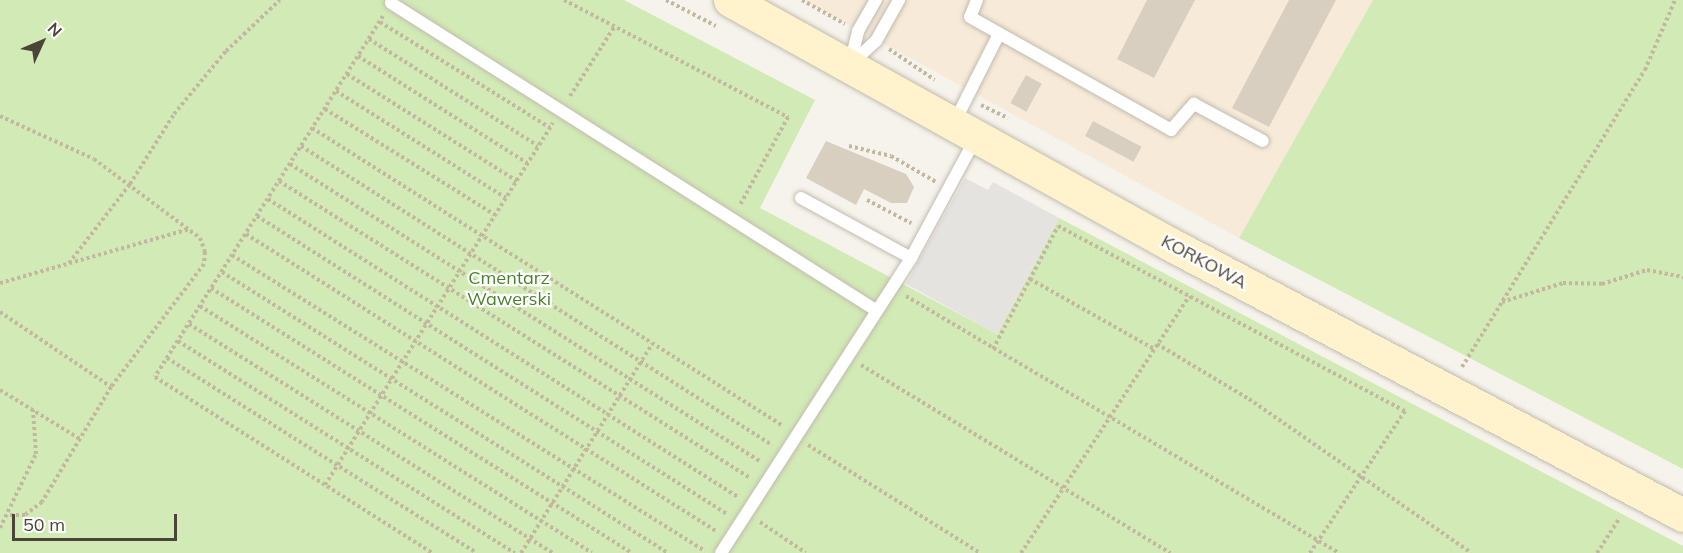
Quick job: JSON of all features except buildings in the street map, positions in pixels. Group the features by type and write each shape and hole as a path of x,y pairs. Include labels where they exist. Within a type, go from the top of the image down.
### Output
{"street":[{"name":"KORKOWA","path":"730,0 850,65 966,120 1448,389 1683,515"}],"lane":[{"path":"850,65 858,31 876,0"},
{"path":"850,65 876,41 899,0"},
{"path":"977,0 970,17 1171,130 1194,104 1263,141"},
{"path":"391,3 562,109 877,311"},
{"path":"721,553 910,258 999,33"},
{"path":"801,198 910,258"}],"path":[{"path":"69,263 130,184 182,105 226,51 280,0"},
{"path":"564,0 788,117 733,219"},
{"path":"802,0 846,25"},
{"path":"1448,389 1645,70 1675,0"},
{"path":"391,3 155,377 432,553"},
{"path":"380,21 550,129"},
{"path":"325,485 615,26"},
{"path":"369,39 538,146"},
{"path":"883,45 966,120 1008,118"},
{"path":"358,56 527,163"},
{"path":"347,74 517,181"},
{"path":"336,91 506,198"},
{"path":"325,108 495,215"},
{"path":"0,116 94,159 130,184 200,238 204,264 111,387 42,502 25,515 7,515"},
{"path":"312,128 980,553"},
{"path":"301,146 785,453"},
{"path":"849,146 891,156 937,182"},
{"path":"290,164 774,470"},
{"path":"932,191 945,175"},
{"path":"279,181 764,487"},
{"path":"268,199 608,414 746,514 806,553"},
{"path":"867,200 914,225 919,217"},
{"path":"257,216 597,431 746,514"},
{"path":"993,350 1058,226 1405,411 1310,553"},
{"path":"0,284 189,229"},
{"path":"246,234 729,540"},
{"path":"232,255 404,360 709,553"},
{"path":"1501,303 1563,282 1602,284 1647,270 1683,277"},
{"path":"222,272 668,553"},
{"path":"1030,279 1154,349"},
{"path":"211,288 631,553"},
{"path":"892,288 1108,419 1339,553"},
{"path":"1021,553 1189,296"},
{"path":"200,306 592,553"},
{"path":"0,312 111,387"},
{"path":"189,324 553,553"},
{"path":"178,341 515,553"},
{"path":"520,553 652,344"},
{"path":"1157,344 1361,477 1471,553"},
{"path":"847,357 1170,553"},
{"path":"167,358 477,553"},
{"path":"0,390 80,439"},
{"path":"0,528 36,454 33,410"},
{"path":"1597,553 1619,519"}],"shaded area":[{"path":"804,0 1373,0 1239,238"},
{"path":"965,178 988,190 993,182 1059,218 997,334 906,284"}],"green space":[{"name":"Cmentarz Wawerski","path":"0,0 624,0 815,100 760,208 997,334 1059,218 1683,546 1683,553 0,553"},
{"path":"1373,0 1683,0 1683,469 1239,238"}]}
